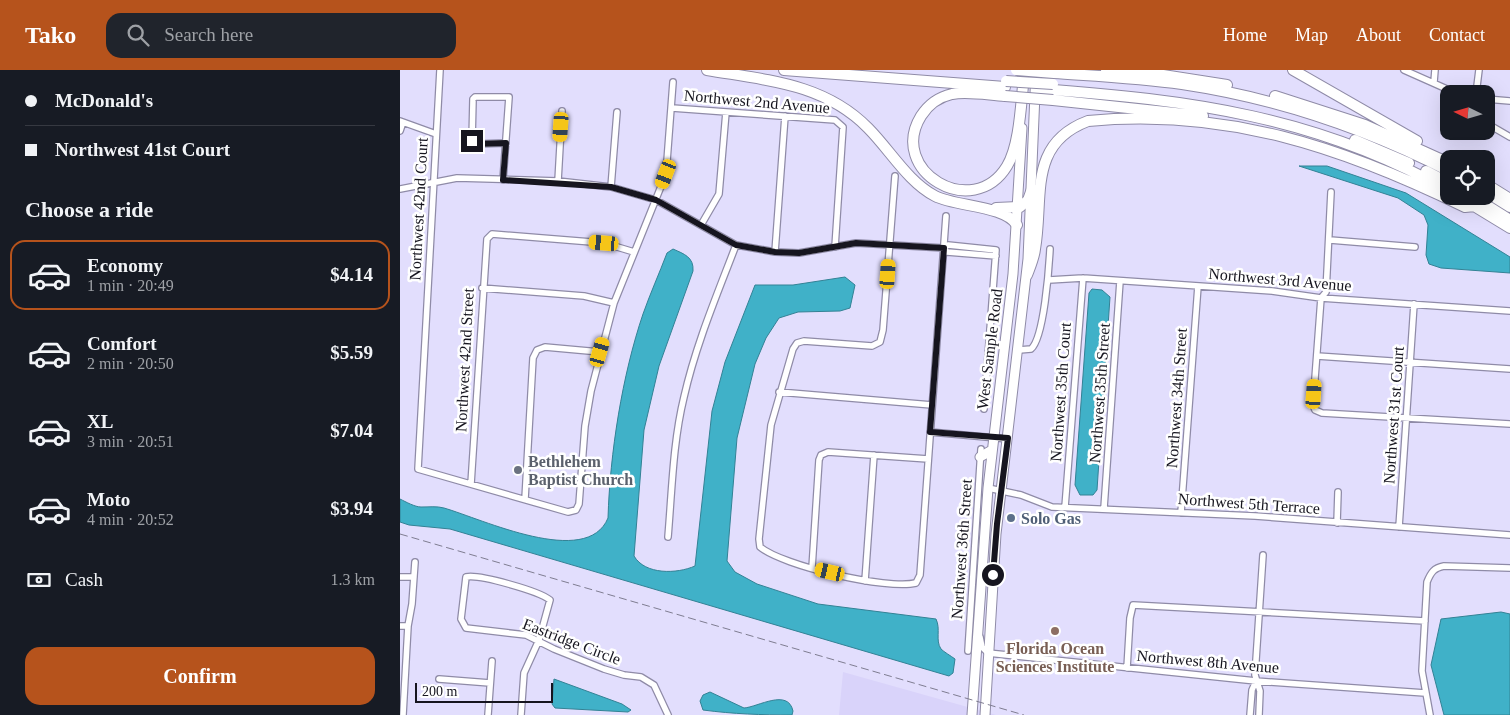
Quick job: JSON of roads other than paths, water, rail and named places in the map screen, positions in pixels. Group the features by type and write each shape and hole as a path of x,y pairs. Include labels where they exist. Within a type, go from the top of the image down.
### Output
{"highway":[{"path":"707,70 787,83 826,97 844,108 868,128 930,193 951,202 988,209 1008,217 1017,225"},
{"path":"784,70 1176,101 1274,121 1370,153 1440,188"},
{"path":"870,70 1005,88"},
{"path":"1106,70 1208,82 1290,100 1365,125 1440,159"},
{"path":"1293,70 1440,153"},
{"path":"1005,88 955,94 938,99 930,105 919,119 914,142 918,159 928,176 945,187 962,191 978,188 998,178 1008,165 1014,150 1022,72 1174,83 1266,101 1363,132 1440,167"},
{"path":"1053,92 1189,113 1247,124 1254,128"},
{"path":"1053,92 1176,94 1276,114 1372,146 1440,179"},
{"path":"1027,275 1035,251 1044,162 1053,144 1070,130 1088,121 1108,119 1187,120 1254,128 1340,153 1413,182 1440,195"},
{"path":"1495,187 1507,197"},
{"path":"988,209 1018,208 1025,204 1032,189"},
{"path":"1495,190 1507,197"},
{"path":"1495,198 1510,207"},
{"path":"1478,205 1510,228"},
{"path":"1481,205 1510,220"}],"main road":[{"name":"West Sample Road","path":"972,715 976,620 988,488 1017,225 1022,72"},
{"name":"West Sample Road","path":"985,715 996,534 1027,275 1036,72"},
{"path":"981,453 992,450"}],"street":[{"name":"Northwest 42nd Court","path":"440,70 418,469 471,484"},
{"path":"1404,70 1440,85"},
{"path":"1434,70 1434,82"},
{"path":"1477,85 1478,70"},
{"path":"471,484 568,512 576,510 579,504 585,426 600,352 614,303 666,174 673,82"},
{"path":"503,180 506,143 509,97 475,97 473,100 472,141 476,144 506,143"},
{"path":"1495,100 1510,101"},
{"name":"Northwest 2nd Avenue","path":"672,108 835,120 841,123 843,127 835,247"},
{"path":"558,182 562,111"},
{"path":"611,187 617,112"},
{"path":"701,225 719,194 726,112"},
{"path":"775,252 785,116"},
{"path":"400,131 402,121 436,134"},
{"path":"1495,128 1510,137"},
{"path":"895,176 883,330 880,342 872,346 804,341 798,343 793,349 779,392 766,452 760,547 767,553 812,568 865,580 906,586 916,583 920,575 946,216"},
{"path":"400,189 457,178 558,182 611,187 656,200 736,245 775,252 799,253 856,243 944,248 947,252 996,253 984,409"},
{"path":"1331,192 1330,240 1326,292 1321,298 1313,405 1315,410 1322,413 1510,424"},
{"name":"Northwest 42nd Street","path":"471,484 486,238 492,234 604,243 634,252"},
{"path":"1330,240 1415,247"},
{"path":"668,537 675,450 684,397 701,336 736,245"},
{"path":"1019,350 1031,349 1038,339 1048,280 1050,249"},
{"name":"Northwest 3rd Avenue","path":"1048,280 1083,278 1272,291 1321,298 1510,311"},
{"name":"Northwest 35th Court","path":"1065,507 1083,278"},
{"name":"Northwest 35th Street","path":"1104,508 1120,281"},
{"name":"Northwest 34th Street","path":"1182,513 1198,286"},
{"path":"482,288 584,296 614,303"},
{"name":"Northwest 31st Court","path":"1399,527 1414,304"},
{"path":"525,499 534,358 537,350 545,347 600,352"},
{"path":"1317,356 1510,369"},
{"path":"779,392 932,405"},
{"path":"930,432 1008,438"},
{"path":"812,568 818,460 821,455 828,452 928,459"},
{"name":"Northwest 36th Street","path":"968,651 976,620 981,453"},
{"path":"865,580 874,456"},
{"name":"Northwest 5th Terrace","path":"988,488 1024,496 1047,506 1399,527 1510,536"},
{"path":"1337,523 1338,492"},
{"path":"1250,715 1252,690 1256,681 1258,612 1263,555"},
{"path":"403,715 403,675 415,562"},
{"path":"1430,715 1422,671 1427,582 1430,574 1436,568 1444,566 1510,568"},
{"path":"400,576 414,577"},
{"name":"Eastridge Circle","path":"539,640 550,600 528,591 477,577 466,577 464,581 461,619 466,628 514,633 539,640 554,649 604,668 648,680 654,685 668,715"},
{"path":"1127,668 1130,618 1133,604 1424,622"},
{"path":"976,620 982,647 988,653"},
{"path":"400,626 408,626"},
{"path":"521,715 524,673 539,640"},
{"name":"Northwest 8th Avenue","path":"988,653 1256,681 1425,692"},
{"path":"488,715 492,661"},
{"path":"440,679 490,682"},
{"path":"1256,681 1260,691 1259,715"}],"water":[{"path":"1299,166 1327,166 1406,193 1510,257 1510,273 1441,268 1429,264 1426,255 1428,225 1424,215 1398,198"},
{"path":"673,249 690,259 693,271 659,366 644,430 634,556 639,562 653,570 671,571 688,569 695,566 712,411 725,362 755,285 793,285 845,277 855,285 850,308 840,311 798,312 779,318 766,338 755,364 737,438 727,561 735,572 757,584 818,604 936,619 939,646 955,659 953,673 949,676 450,529 409,525 400,522 400,499 419,507 444,508 532,536 557,540 579,539 596,533 608,518 614,441 629,363 646,306 667,253"},
{"path":"1092,289 1102,290 1110,297 1097,490 1093,495 1080,495 1075,485 1089,293"},
{"path":"1501,612 1510,614 1510,715 1444,715 1431,665 1441,619"},
{"path":"554,679 622,704 631,710 628,712 555,708 552,704"},
{"path":"710,692 744,708 772,700 785,701 790,704 793,711 792,715 703,710 700,701 703,695"}],"railway":[{"path":"400,534 1024,715"}],"place":[{"name":"Bethlehem Baptist Church","path":"518,470"},
{"name":"Solo Gas","path":"1011,518"},
{"name":"Florida Ocean Sciences Institute","path":"1055,631"}]}
